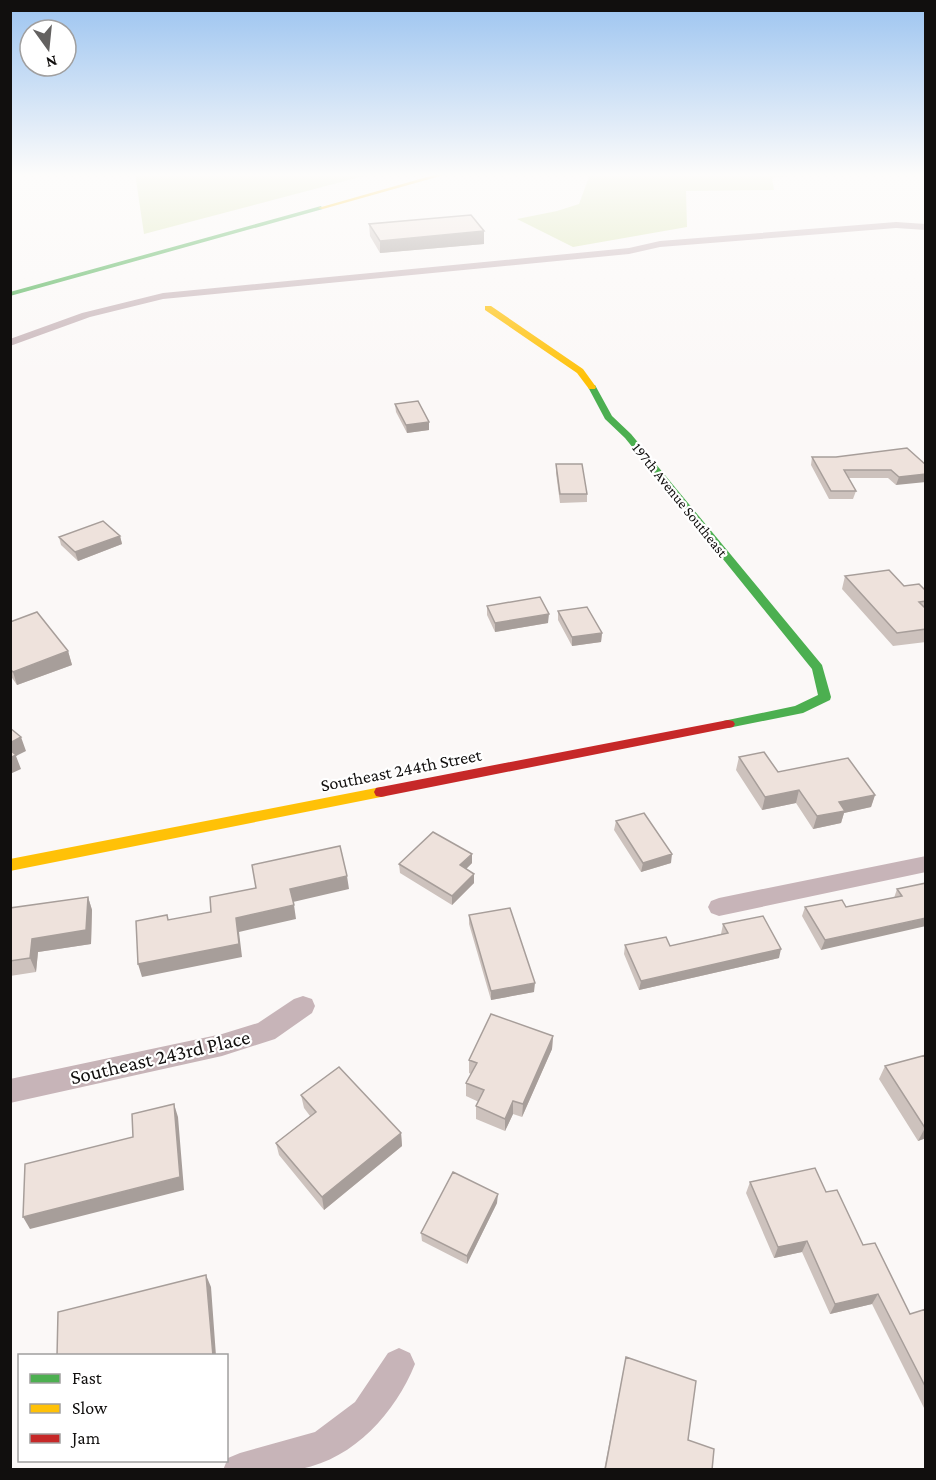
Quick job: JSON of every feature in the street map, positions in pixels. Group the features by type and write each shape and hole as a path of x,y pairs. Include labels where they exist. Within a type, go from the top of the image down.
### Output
{"main road":[{"path":"33,273 147,242"},
{"path":"10,294 198,242"},
{"name":"197th Avenue Southeast","path":"488,308 512,327 556,353 588,379 608,417 628,436 818,668 825,697 798,710"},
{"name":"Southeast 244th Street","path":"10,865 798,710"}],"street":[{"path":"10,343 86,315 163,296 629,251 660,244 684,242"},
{"path":"719,907 926,864"},
{"name":"Southeast 243rd Place","path":"10,1091 222,1045 266,1031 303,1006"},
{"path":"240,1470 323,1446 368,1414 399,1364"}],"green space":[{"path":"563,242 601,242 573,247"}],"building":[{"path":"418,401 429,422 406,425 395,404"},
{"path":"907,448 926,465 926,474 899,477 891,470 844,470 856,491 831,491 812,457 836,457"},
{"path":"556,464 582,464 587,494 560,494"},
{"path":"103,521 120,536 75,552 59,537"},
{"path":"889,570 904,586 919,584 926,591 926,601 919,602 926,609 926,629 897,633 845,576"},
{"path":"540,597 549,614 495,623 487,606"},
{"path":"587,607 602,633 572,637 558,611"},
{"path":"37,612 68,651 13,672 10,669 10,622"},
{"path":"10,728 21,737 10,743"},
{"path":"10,750 16,755 10,758"},
{"path":"764,752 778,772 848,758 875,795 839,802 845,811 817,816 799,790 765,797 739,757"},
{"path":"644,813 672,854 643,863 616,821"},
{"path":"433,832 472,854 460,865 474,874 452,896 399,864"},
{"path":"340,846 347,876 290,889 294,905 236,918 239,944 138,964 136,921 167,915 168,920 211,912 210,897 256,888 252,865"},
{"path":"926,883 926,918 825,940 805,907 842,900 846,907 902,896 897,889"},
{"path":"88,897 86,930 32,939 30,958 10,961 10,908"},
{"path":"510,908 535,983 491,991 469,915"},
{"path":"763,916 781,949 641,981 625,945 666,937 670,946 728,933 723,924"},
{"path":"491,1014 553,1036 523,1104 513,1101 505,1119 476,1106 484,1090 466,1083 477,1063 469,1060"},
{"path":"926,1055 926,1128 925,1128 885,1066"},
{"path":"339,1067 401,1133 322,1197 276,1143 316,1112 301,1095"},
{"path":"174,1104 180,1177 23,1217 25,1164 133,1137 132,1114"},
{"path":"815,1168 826,1192 837,1190 863,1245 875,1243 910,1314 926,1309 926,1388 878,1294 835,1304 807,1241 778,1247 750,1182"},
{"path":"453,1172 498,1194 467,1256 421,1233"},
{"path":"206,1275 213,1354 57,1354 58,1312"},
{"path":"626,1357 696,1381 688,1440 714,1449 712,1470 605,1470"}],"traffic: fast":[{"path":"10,294 198,242"},
{"path":"592,387 608,417 628,436 818,668 825,697 798,710 728,724"}],"traffic: slow":[{"path":"488,308 580,371 592,387"},
{"path":"10,865 381,792"}],"traffic: jam":[{"path":"381,792 728,724"}]}
